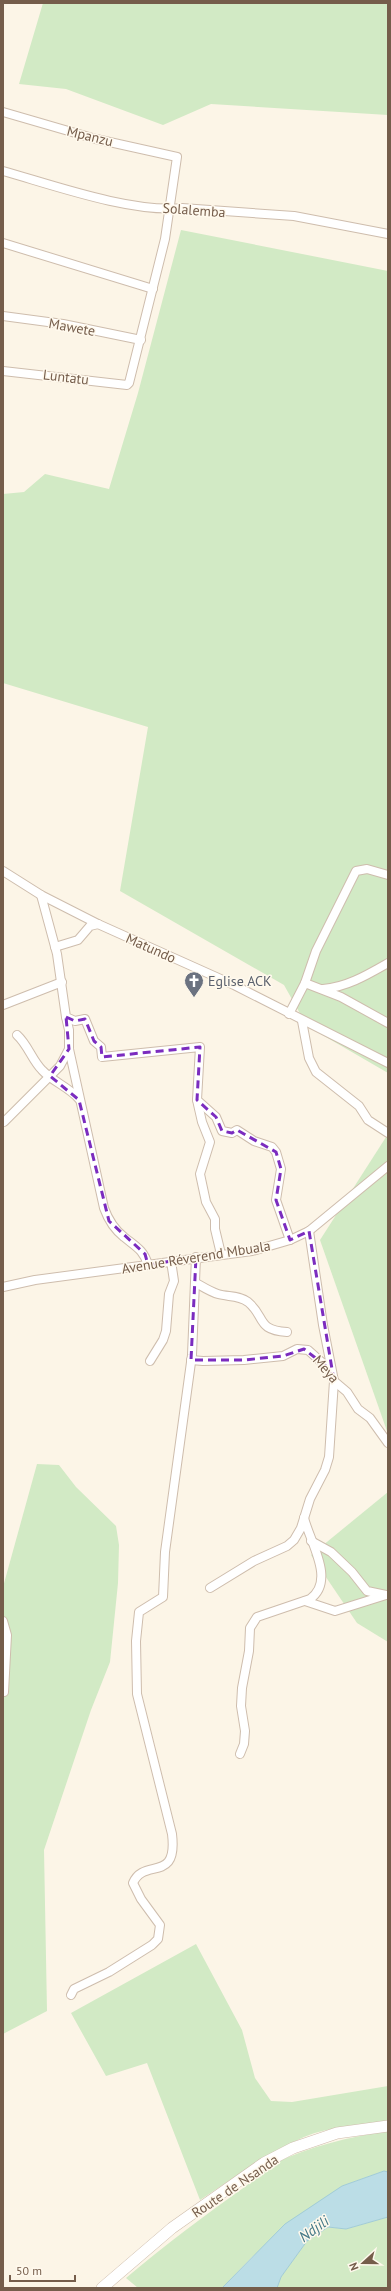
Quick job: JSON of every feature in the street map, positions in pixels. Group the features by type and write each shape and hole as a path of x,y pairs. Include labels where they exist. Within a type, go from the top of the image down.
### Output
{"street":[{"name":"Mpanzu","path":"3,112 96,139 177,157 170,209"},
{"name":"Solalemba","path":"3,171 118,202 170,209 182,208 294,216 388,234"},
{"path":"141,340 170,209"},
{"path":"3,243 153,289"},
{"name":"Mawete","path":"3,316 63,324 141,340"},
{"name":"Luntatu","path":"3,371 128,384 141,340"},
{"path":"289,1014 305,983 316,951 356,871 367,869 388,875"},
{"name":"Matundo","path":"3,871 41,895 98,924 234,985 302,1021 388,1063"},
{"path":"41,895 55,947 69,1030 69,1049 104,1208 109,1221 123,1236 134,1243 145,1254 148,1264"},
{"path":"55,947 78,940 90,926 98,924"},
{"path":"322,990 336,988 354,982 388,963"},
{"path":"3,1004 62,982"},
{"path":"305,983 341,997 388,1023"},
{"path":"66,1017 75,1021 85,1019 94,1041 101,1047 102,1057 200,1047 197,1100 202,1122 210,1142 200,1174 205,1189 206,1202 215,1219 215,1228 221,1254"},
{"path":"302,1021 309,1058 316,1072 359,1106 368,1120 388,1133"},
{"path":"16,1035 25,1042 41,1070 74,1092 79,1100"},
{"path":"4,1122 60,1066 69,1049"},
{"path":"197,1100 216,1117 222,1131 232,1133 237,1130 254,1141 272,1147 276,1152 281,1169 276,1200 290,1240"},
{"name":"Avenue Réverend Mbuala","path":"3,1287 148,1264 262,1249 290,1240 309,1231 388,1166"},
{"path":"210,1588 254,1561 287,1546 294,1540 301,1528 304,1516 329,1457 334,1381 323,1325 309,1231"},
{"path":"71,1995 74,1989 80,1985 109,1972 152,1946 158,1939 160,1932 158,1921 141,1899 133,1883 136,1877 141,1874 168,1863 174,1854 172,1834 137,1694 136,1641 139,1612 163,1597 165,1552 191,1360 196,1283 196,1258"},
{"path":"150,1361 163,1340 166,1332 169,1294 174,1281 171,1261"},
{"path":"196,1283 218,1294 238,1297 248,1303 264,1325 273,1331 287,1332"},
{"name":"Meya","path":"191,1360 203,1362 283,1356 294,1350 304,1349 317,1357 327,1367 334,1381 347,1392 358,1409 370,1418 388,1443"},
{"path":"240,1754 244,1744 245,1731 241,1706 242,1688 249,1651 252,1623 257,1617 306,1601 315,1595 322,1580 321,1569 304,1516"},
{"path":"311,1540 331,1552 352,1572 367,1591 387,1594"},
{"path":"306,1601 335,1611 387,1594"},
{"path":"3,1621 7,1635 4,1692"},
{"name":"Route de Nsanda","path":"102,2288 172,2228 264,2163 293,2148 338,2133 388,2126"}],"highlighted area":[{"path":"66,1017 75,1021 85,1019 94,1041 101,1047 102,1057 200,1047 197,1100 216,1117 222,1131 232,1133 237,1130 276,1152 281,1169 276,1200 290,1240 309,1231 334,1381 327,1367 304,1349 283,1356 244,1360 191,1360 196,1257 148,1265 145,1254 109,1221 79,1100 50,1076 69,1049"}],"green space":[{"path":"43,3 388,3 388,115 211,104 163,125 66,89 19,84"},
{"path":"181,230 388,271 388,1073 307,1026 284,985 120,891 148,727 3,683 3,494 24,492 45,474 109,489 138,393"},
{"path":"388,1134 388,1434 320,1240"},
{"path":"37,1464 59,1465 76,1487 116,1526 119,1545 118,1583 110,1662 91,1710 44,1850 47,2011 3,2034 3,1587"},
{"path":"388,1492 388,1642 357,1623 311,1555"},
{"path":"196,1944 242,2030 255,2078 271,2101 292,2102 388,2086 388,2121 324,2130 304,2137 277,2150 200,2200 147,2063 106,2076 71,2013"},
{"path":"388,2131 388,2172 384,2171 342,2186 252,2257 222,2288 138,2288 126,2278 170,2242 250,2183 271,2165 302,2152 330,2143"},
{"path":"388,2217 388,2288 277,2288 281,2277 307,2241 328,2227 346,2229"}],"water":[{"name":"Ndjili","path":"384,2171 388,2172 388,2217 346,2229 328,2227 307,2241 281,2277 277,2288 222,2288 285,2224 342,2186"}],"place":[{"name":"Eglise ACK","path":"194,998"}]}
